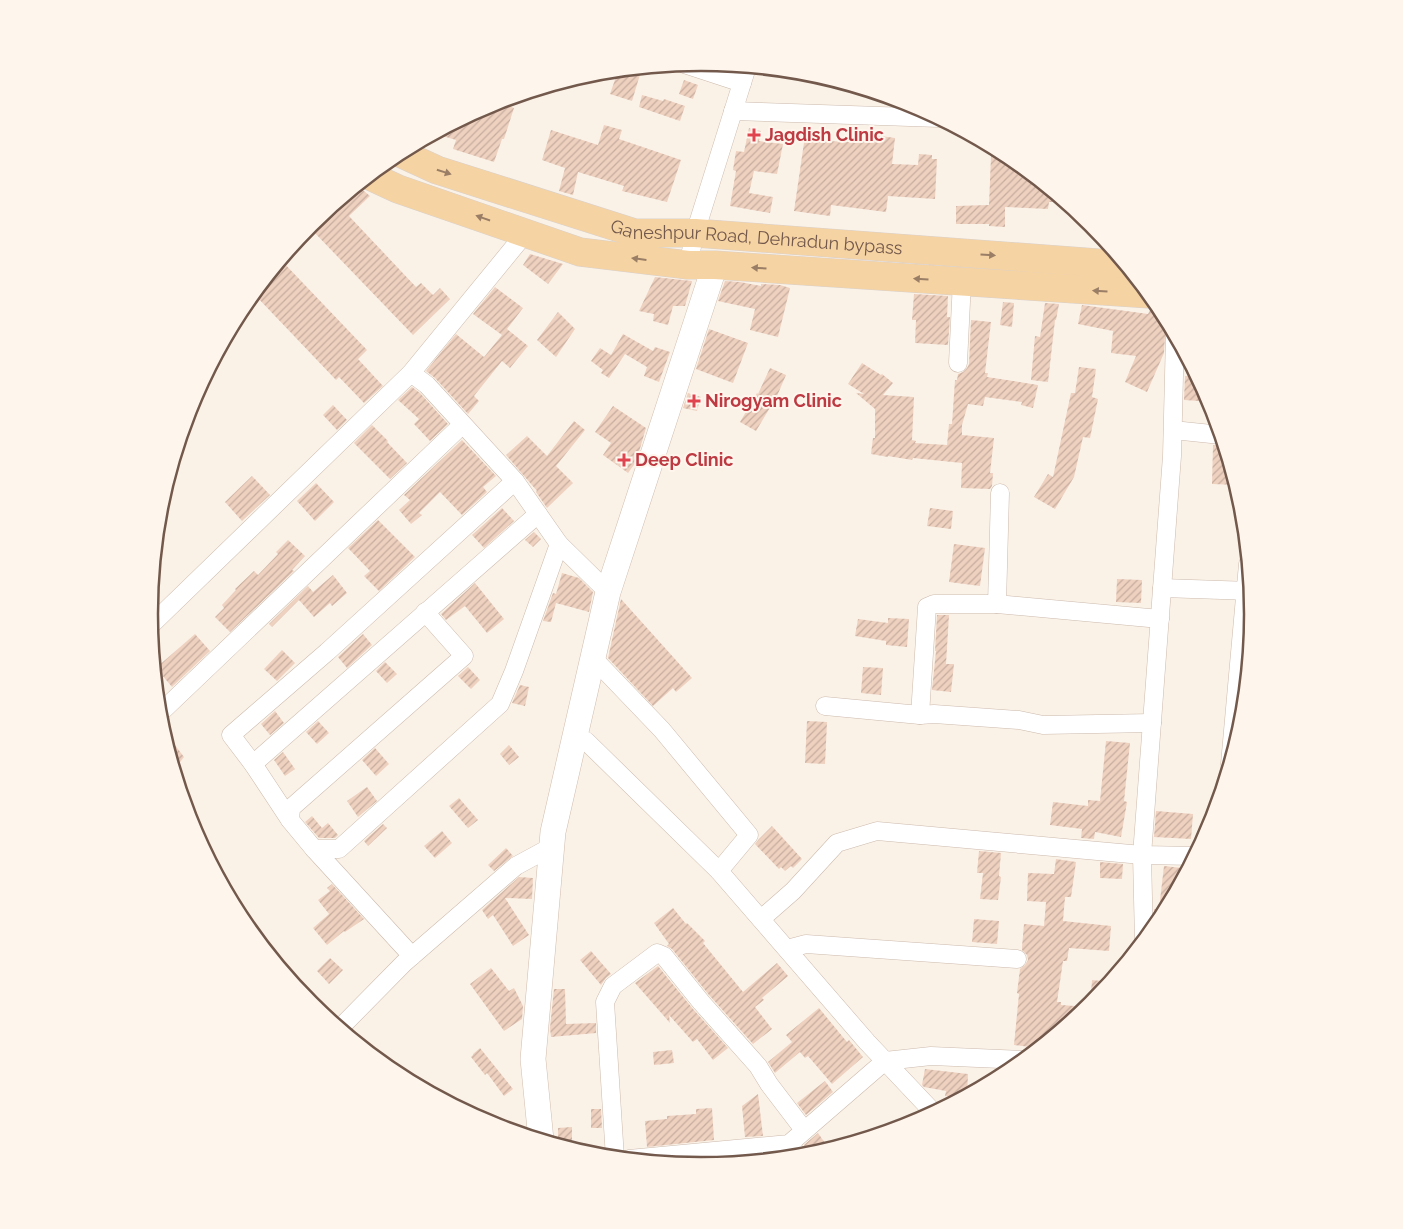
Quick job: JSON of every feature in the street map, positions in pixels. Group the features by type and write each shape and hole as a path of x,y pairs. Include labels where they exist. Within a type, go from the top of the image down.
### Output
{"main road":[{"name":"Ganeshpur Road, Dehradun bypass","path":"409,157 437,170 634,233 695,233 1117,264"},
{"path":"377,179 398,189 580,252 688,265 716,265 1139,293"}],"street":[{"path":"688,265 695,233 745,75 727,72"},
{"path":"733,111 919,117"},
{"path":"158,618 411,373 519,241 524,232"},
{"path":"538,1132 533,1059 553,832 608,592 716,265"},
{"path":"958,363 962,281"},
{"path":"1144,929 1142,855 1172,456 1175,348"},
{"path":"411,373 427,385 515,481 559,544 608,592"},
{"path":"167,707 462,424"},
{"path":"1173,430 1214,434"},
{"path":"412,956 290,820 253,764 230,735 327,652 515,481"},
{"path":"997,604 1000,493"},
{"path":"253,764 538,514"},
{"path":"314,849 339,850 500,704 514,671 559,544"},
{"path":"1162,588 1244,591"},
{"path":"920,715 927,607 934,604 997,604 1160,619"},
{"path":"290,820 291,808 464,656 425,612"},
{"path":"1235,711 1245,622"},
{"path":"593,658 662,730 749,835 719,871"},
{"path":"824,706 920,715 934,714 1019,720 1043,725 1152,723"},
{"path":"574,739 586,741 719,871 866,1042 929,1108"},
{"path":"761,919 793,891 837,843 877,830 1142,855 1189,856"},
{"path":"344,1024 412,956 516,866 551,847"},
{"path":"787,949 806,944 1017,959"},
{"path":"614,1150 605,1002 613,986 657,953 664,956 758,1066 769,1084 804,1130"},
{"path":"795,1149 804,1130 885,1061 931,1056 1012,1059"},
{"path":"669,1157 780,1152"}],"building":[{"path":"640,75 632,101 610,94 615,79"},
{"path":"684,80 698,85 693,99 679,94"},
{"path":"642,95 663,101 664,99 685,106 680,121 639,107"},
{"path":"510,107 514,108 494,162 453,149 456,140 444,136 494,113"},
{"path":"604,125 622,130 619,139 681,160 667,202 622,191 624,186 578,172 573,195 559,191 565,168 542,160 551,130 598,145"},
{"path":"749,128 761,131 759,141 783,144 777,174 754,171 749,193 773,197 770,213 730,206 736,171 733,170 736,151 744,152"},
{"path":"806,129 826,133 825,141 859,142 860,133 895,138 892,164 918,165 919,154 932,155 932,159 937,159 935,199 888,196 886,212 831,205 830,216 794,211"},
{"path":"991,156 1053,200 1049,202 1048,209 1005,207 1005,227 989,226 989,224 956,224 956,206 989,205"},
{"path":"363,190 370,196 349,216 416,287 421,283 433,295 440,288 450,299 413,335 315,233"},
{"path":"530,254 563,264 548,284 523,265"},
{"path":"286,265 367,350 358,359 383,386 364,403 339,377 336,380 260,300"},
{"path":"655,277 692,281 685,306 673,306 668,325 653,321 654,314 639,311"},
{"path":"725,281 761,286 761,284 780,285 790,288 778,337 750,330 755,309 718,301"},
{"path":"495,287 523,308 507,329 528,346 510,368 502,361 474,396 479,401 468,414 435,378 426,371 456,334 484,357 502,335 473,314"},
{"path":"914,294 948,296 947,317 950,317 948,345 915,343 916,320 912,320"},
{"path":"1003,302 1014,303 1012,327 1000,325"},
{"path":"1045,303 1059,304 1055,320 1048,382 1031,380 1035,336 1040,337"},
{"path":"1082,305 1148,314 1151,310 1165,332 1164,353 1147,392 1125,382 1136,356 1111,353 1113,331 1078,324"},
{"path":"558,312 575,329 556,357 537,340"},
{"path":"971,320 991,322 985,373 988,373 987,377 1038,385 1033,408 1021,405 1022,402 985,397 983,406 968,404 962,425 962,435 994,438 990,473 993,473 992,486 990,489 961,488 962,463 913,458 912,460 871,454 873,438 875,438 875,409 856,393 864,394 848,384 862,363 882,374 893,383 883,395 914,397 912,440 916,441 915,443 947,445 949,424 952,424 955,380 957,380 958,374 963,372 969,364"},
{"path":"709,329 748,343 733,383 696,369"},
{"path":"623,334 653,351 655,347 670,352 659,382 644,376 647,367 625,354 609,378 601,373 603,370 591,361 600,348 611,355"},
{"path":"1079,367 1096,369 1092,397 1098,399 1090,438 1083,437 1074,477 1055,509 1034,497 1048,474 1053,477 1071,393 1075,393"},
{"path":"770,368 786,375 777,396 756,431 740,422 758,394"},
{"path":"1185,376 1190,376 1199,401 1184,400"},
{"path":"412,387 420,393 448,424 430,441 414,424 419,419 398,400"},
{"path":"688,393 701,397 697,411 683,408"},
{"path":"333,405 347,420 337,430 323,415"},
{"path":"613,406 646,428 636,462 628,473 603,455 611,443 595,432"},
{"path":"574,421 585,430 556,466 573,483 547,508 537,491 506,455 527,436 547,456"},
{"path":"372,425 407,463 390,479 354,443"},
{"path":"462,440 496,476 483,487 487,492 462,515 440,492 419,513 422,515 411,524 399,510 410,500 404,495"},
{"path":"1213,445 1217,445 1228,485 1212,484"},
{"path":"252,476 270,495 242,521 225,502"},
{"path":"316,483 334,502 315,521 297,501"},
{"path":"502,508 514,521 484,548 472,535"},
{"path":"930,508 953,511 951,529 927,526"},
{"path":"378,520 415,557 379,591 364,576 370,571 348,548"},
{"path":"534,532 541,539 533,547 525,540"},
{"path":"288,540 305,556 292,570 294,571 230,632 215,617 224,608 222,605 254,571 258,575 278,554 276,552"},
{"path":"954,544 985,548 980,586 949,582"},
{"path":"562,573 579,578 593,592 589,612 556,603 551,622 543,621 553,593 556,594"},
{"path":"333,575 347,593 332,606 330,603 314,617 299,600 272,627 269,624 308,586 313,592"},
{"path":"1117,579 1142,580 1141,603 1116,602"},
{"path":"475,583 504,619 487,633 465,606 446,620 441,614"},
{"path":"621,599 692,678 676,692 673,688 653,706 608,658"},
{"path":"937,615 949,615 946,664 954,664 951,692 932,690"},
{"path":"888,618 909,619 907,647 886,645 886,641 855,636 858,619 888,623"},
{"path":"195,634 210,651 172,687 162,675 161,664"},
{"path":"363,634 372,645 347,668 338,657"},
{"path":"282,650 295,663 277,681 264,669"},
{"path":"385,662 397,674 387,683 376,671"},
{"path":"468,667 480,680 471,689 458,676"},
{"path":"863,667 883,668 881,695 861,693"},
{"path":"520,685 529,687 525,706 512,703"},
{"path":"275,711 284,723 270,735 261,724"},
{"path":"318,721 329,733 317,744 306,732"},
{"path":"807,721 827,722 825,764 805,763"},
{"path":"1106,741 1130,743 1124,801 1127,802 1121,837 1095,832 1094,839 1081,838 1082,829 1050,825 1053,802 1088,806 1088,800 1100,801"},
{"path":"175,745 184,757 179,763"},
{"path":"509,745 519,757 509,765 500,754"},
{"path":"375,748 389,764 376,776 362,760"},
{"path":"283,752 295,769 285,776 274,760"},
{"path":"367,787 377,801 358,817 347,801"},
{"path":"459,798 478,820 468,828 449,806"},
{"path":"1156,811 1193,814 1191,839 1154,837"},
{"path":"312,816 322,828 328,823 338,835 335,838 319,838 305,822"},
{"path":"383,824 387,828 368,846 364,841"},
{"path":"772,826 802,859 793,868 791,866 785,871 781,867 779,869 755,844"},
{"path":"442,831 452,843 435,858 424,846"},
{"path":"506,848 513,856 494,871 488,865"},
{"path":"979,851 1001,853 999,876 1001,877 998,900 980,899 983,873 977,873"},
{"path":"1056,859 1076,862 1071,897 1065,897 1063,921 1111,926 1109,951 1069,948 1067,961 1063,961 1057,1002 1061,1002 1061,1005 1078,1006 1029,1047 1014,1045 1020,969 1028,960 1027,955 1022,950 1024,924 1044,926 1046,902 1027,901 1028,873 1054,874"},
{"path":"1100,862 1123,864 1122,879 1100,878"},
{"path":"1164,866 1182,868 1172,886 1159,906"},
{"path":"519,877 533,878 532,899 505,898 529,935 513,946 493,915 488,919 482,910"},
{"path":"332,884 364,919 344,931 327,945 313,928 329,914 318,900 330,891 327,888"},
{"path":"673,908 686,924 705,941 703,943 743,992 777,963 788,976 762,998 764,1000 755,1007 772,1029 753,1044 709,995 672,949 667,946 669,944 654,923"},
{"path":"974,919 999,921 997,944 972,942"},
{"path":"591,951 611,974 601,985 580,960"},
{"path":"330,958 343,970 329,984 317,971"},
{"path":"658,966 728,1048 713,1060 697,1039 693,1042 669,1015 670,1023 635,983"},
{"path":"491,968 509,991 514,988 523,1006 522,1019 504,1031 470,984"},
{"path":"1092,980 1103,981 1091,994"},
{"path":"554,989 565,989 566,1024 596,1023 596,1033 551,1037 550,1028"},
{"path":"819,1008 847,1042 849,1040 863,1057 832,1084 808,1056 805,1058 800,1052 775,1073 768,1062 792,1042 786,1035"},
{"path":"480,1048 513,1089 504,1096 487,1073 485,1075 471,1057"},
{"path":"672,1050 674,1063 654,1065 653,1052"},
{"path":"925,1069 968,1074 967,1088 952,1096 945,1096 946,1091 922,1085"},
{"path":"825,1081 833,1092 806,1115 797,1103"},
{"path":"758,1094 763,1136 745,1137 742,1106"},
{"path":"712,1108 714,1140 647,1147 645,1121 667,1119 667,1116 696,1114 696,1109"},
{"path":"591,1109 601,1109 602,1128 591,1128"},
{"path":"572,1127 572,1142 558,1138 558,1128"},
{"path":"818,1133 825,1143 805,1147 804,1145"}],"place":[{"name":"Jagdish Clinic","path":"754,135"},
{"name":"Nirogyam Clinic","path":"694,401"},
{"name":"Deep Clinic","path":"624,460"}]}
